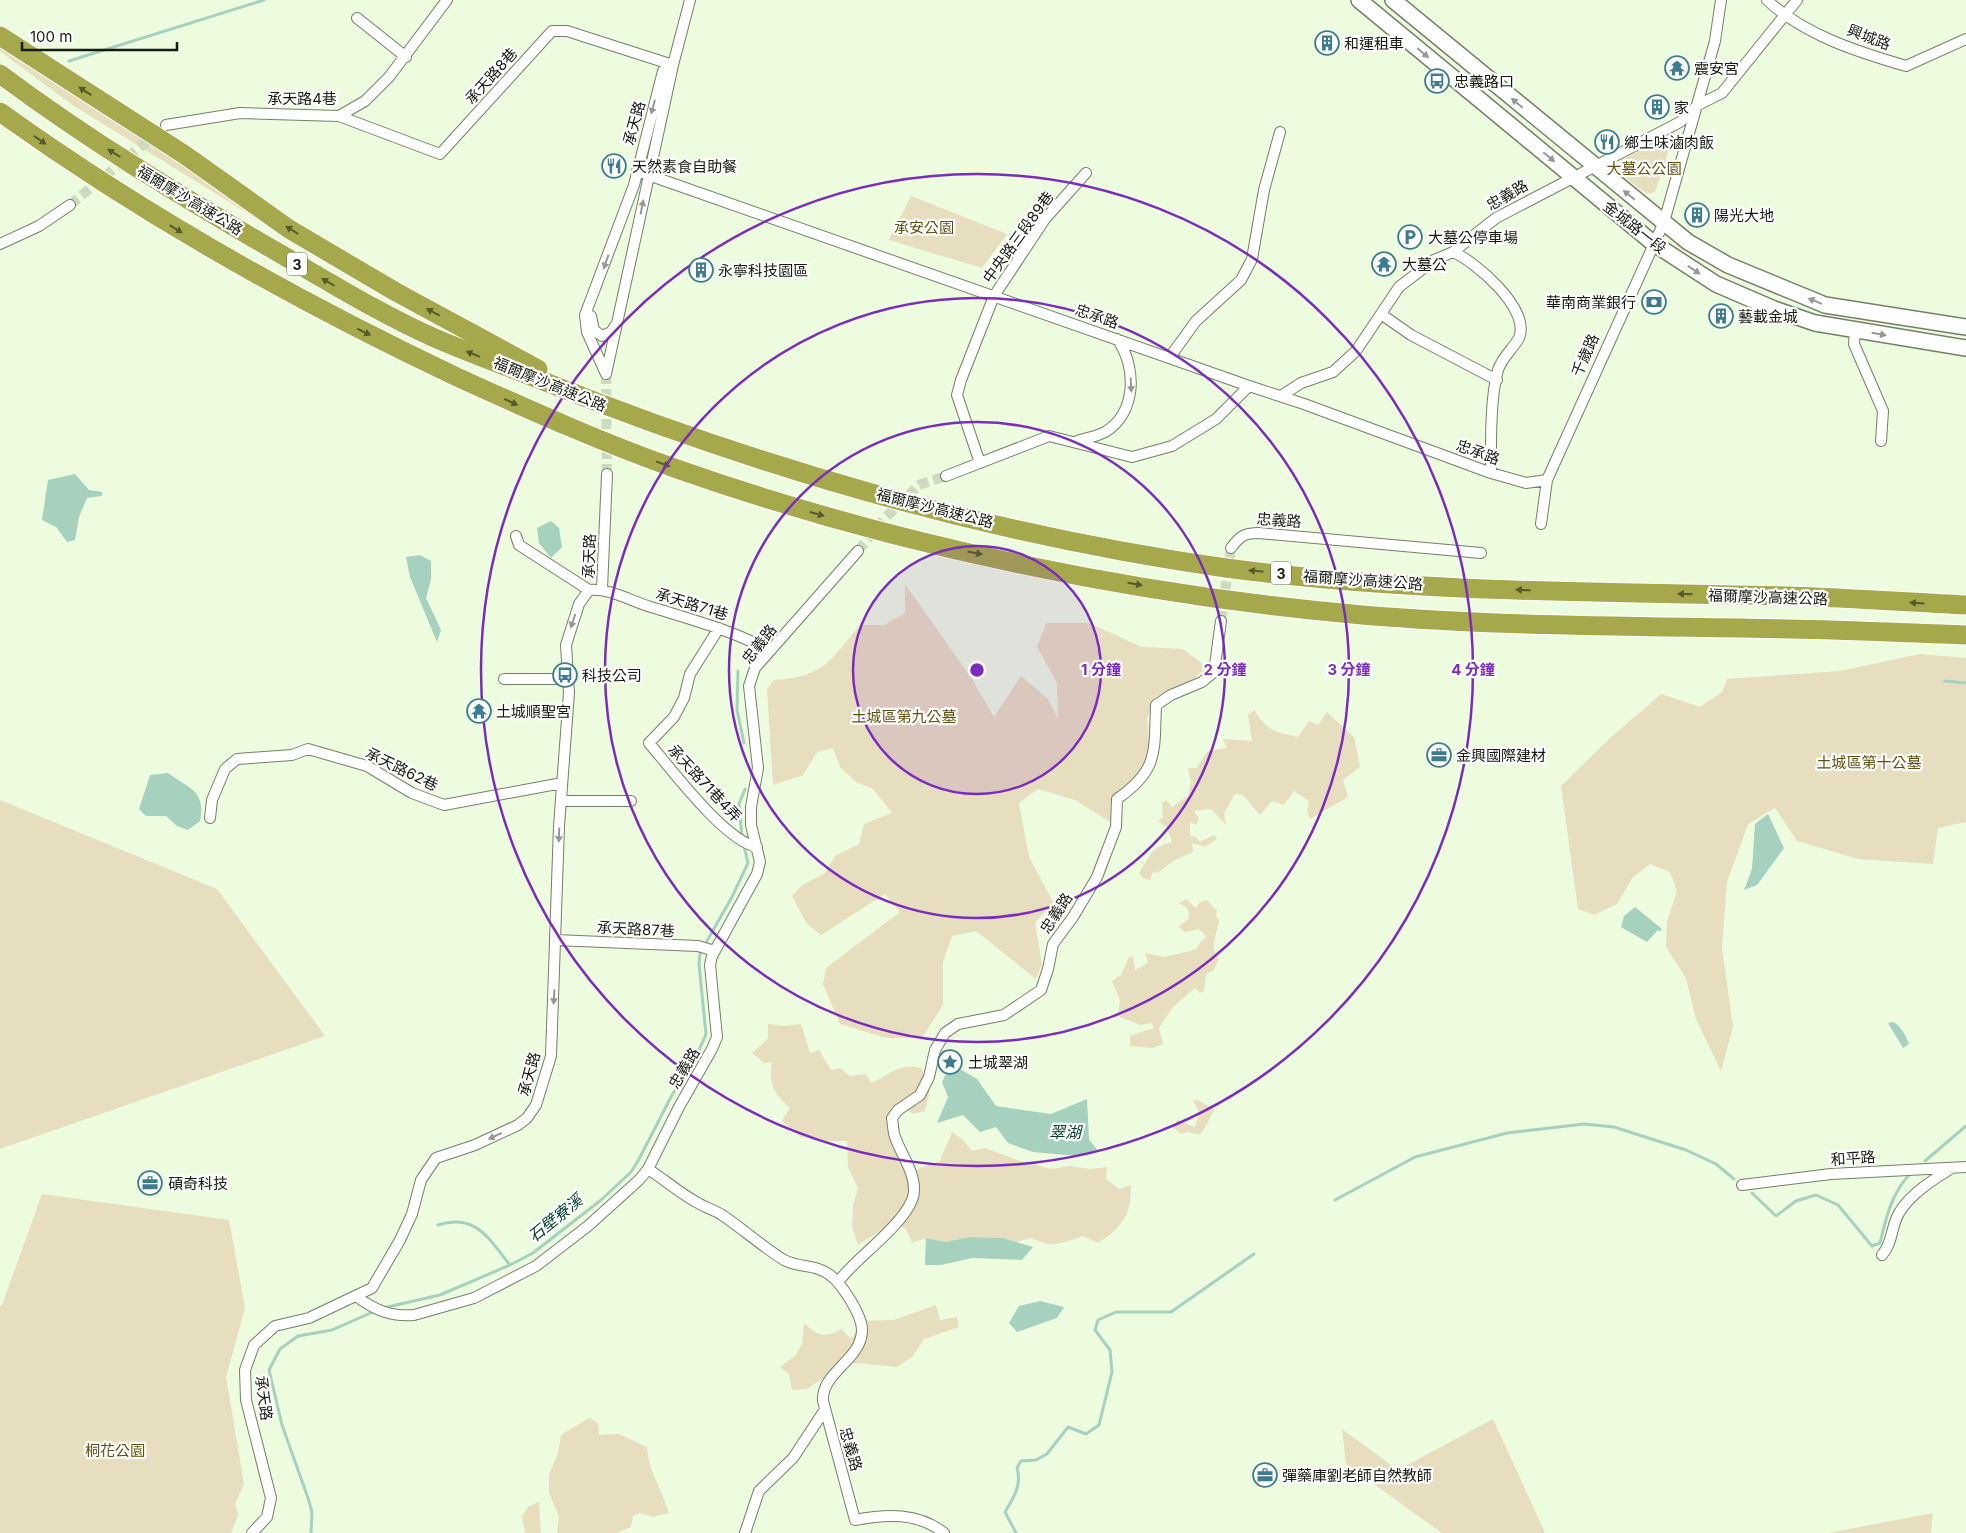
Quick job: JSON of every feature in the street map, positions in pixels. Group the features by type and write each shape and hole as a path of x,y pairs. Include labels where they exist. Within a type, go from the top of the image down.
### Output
{"highway":[{"path":"0,36 185,155 289,229 396,292 598,403"},
{"name":"福爾摩沙高速公路","path":"0,74 57,117 176,192 338,288 434,338 598,403 813,476 955,515 1093,546 1228,568 1409,584 1566,592 1796,596 1966,605"},
{"name":"福爾摩沙高速公路","path":"0,112 164,222 321,311 530,411 680,470 803,510 953,549 1087,576 1222,599 1345,613 1570,626 1793,629 1966,635"}],"main road":[{"name":"金城路一段","path":"1359,0 1653,243 1716,284 1774,309 1815,323 1966,348"},
{"name":"金城路一段","path":"1393,0 1688,242 1728,265 1825,305 1966,327"}],"street":[{"name":"承天路4巷","path":"166,125 240,113 339,116 365,100 406,57 447,0"},
{"name":"承天路","path":"673,65 663,71 634,185 586,315 587,332 606,374 648,174 690,0"},
{"name":"千歲路","path":"1542,524 1547,480 1664,222 1715,41 1721,0"},
{"name":"興城路","path":"1767,0 1784,16 1801,26 1874,57 1906,66 1966,39"},
{"name":"忠義路","path":"1281,396 1301,383 1333,372 1356,351 1400,287 1434,260 1452,252 1496,218 1573,176 1596,167 1680,122 1698,105 1722,93 1797,0"},
{"path":"357,18 406,57"},
{"name":"承天路8巷","path":"339,116 440,154 552,31 567,31 673,65"},
{"path":"1680,122 1685,144"},
{"path":"1170,357 1196,321 1241,280 1252,259 1264,190 1280,132"},
{"name":"忠承路","path":"637,171 1281,396 1491,474 1526,484 1547,480"},
{"name":"中央路三段89巷","path":"980,463 957,395 994,296 1045,219 1086,173"},
{"path":"0,244 39,226 70,206"},
{"path":"1452,252 1479,267 1504,294 1516,313 1521,328 1518,338 1504,357 1497,380 1492,420 1491,474"},
{"path":"594,292 591,316 594,330 602,336 611,332 616,326"},
{"path":"1381,314 1411,335 1497,380"},
{"path":"1855,330 1854,344 1883,411 1881,442"},
{"path":"1075,442 1106,432 1117,420 1131,396 1132,387 1128,361 1124,348 1117,339"},
{"path":"593,342 601,346 611,346"},
{"path":"946,476 1049,436 1132,457 1172,446 1216,418 1249,386"},
{"name":"承天路","path":"252,1533 267,1517 271,1498 246,1400 245,1370 254,1345 275,1326 309,1318 357,1297 372,1288 412,1214 421,1180 436,1158 475,1145 518,1125 527,1118 536,1105 550,1056 568,680 568,639 579,604 589,590 602,589 607,474"},
{"name":"忠義路","path":"1231,548 1239,536 1247,533 1259,533 1481,553"},
{"path":"516,536 519,545 589,590"},
{"name":"忠義路","path":"357,1297 373,1308 393,1315 414,1315 462,1303 536,1266 588,1226 640,1180 648,1169 679,1107 712,1049 716,1037 707,948 757,874 760,862 754,846 751,825 751,807 758,768 749,686 755,668 858,551"},
{"name":"承天路71巷","path":"602,589 650,607 743,636 770,651"},
{"name":"忠義路","path":"838,1282 858,1258 890,1231 908,1208 914,1192 907,1163 895,1136 892,1118 898,1110 920,1094 929,1077 935,1050 944,1033 958,1024 1004,1015 1041,990 1053,944 1073,917 1097,877 1116,827 1116,799 1133,788 1150,766 1156,744 1156,705 1171,695 1202,682 1214,672 1221,621"},
{"name":"承天路71巷4弄","path":"719,628 690,674 684,698 674,717 649,743 727,831 754,846"},
{"path":"504,679 568,680"},
{"name":"承天路62巷","path":"210,818 212,800 225,769 237,758 292,755 308,749 367,766 412,793 444,805 562,783"},
{"path":"561,801 631,802"},
{"name":"承天路87巷","path":"555,940 707,948"},
{"name":"和平路","path":"1742,1185 1831,1174 1966,1167"},
{"path":"1882,1255 1888,1248 1898,1214 1908,1202 1953,1168"},
{"name":"忠義路","path":"648,1169 698,1203 720,1213 782,1259 796,1265 821,1269 838,1282 852,1304 862,1329 860,1341 855,1352 836,1372 822,1392 824,1411 855,1520 880,1515 918,1518 931,1523 944,1533"},
{"path":"744,1533 759,1491 793,1458 824,1411"}],"green space":[{"path":"0,44 166,152 273,229 74,106 0,51"},
{"name":"大墓公公園","path":"1676,128 1655,192 1647,194 1618,172 1619,162"},
{"name":"承安公園","path":"911,196 1007,234 982,268 889,240"},
{"name":"土城區第九公墓","path":"905,584 972,679 994,717 1021,676 1048,699 1058,719 1057,683 1037,647 1046,623 1089,623 1142,647 1183,649 1207,667 1188,684 1156,696 1147,718 1150,756 1131,786 1112,823 1075,800 1038,789 1019,803 1029,857 1053,902 1035,923 1042,964 1036,979 976,931 952,936 943,962 943,1005 922,1038 886,1038 840,1024 823,984 826,968 900,912 885,894 821,935 807,924 792,896 802,885 825,873 835,856 859,844 864,824 892,813 873,789 856,782 840,767 833,748 817,752 803,775 773,785 767,689 774,680 804,675 824,665 860,625 884,625 905,613"},
{"name":"土城區第十公墓","path":"1920,654 1966,658 1966,822 1938,828 1933,864 1858,859 1797,841 1775,808 1748,824 1727,882 1722,948 1733,1027 1721,1071 1696,1019 1686,978 1666,947 1667,921 1677,891 1670,872 1650,864 1633,877 1617,904 1594,915 1578,909 1561,786 1609,739 1661,694 1700,707 1722,692 1727,679 1840,671"},
{"path":"1254,710 1272,730 1298,737 1309,721 1318,725 1327,712 1354,737 1360,767 1343,780 1348,797 1310,819 1307,812 1309,801 1294,791 1284,805 1272,801 1260,815 1243,795 1235,794 1224,813 1226,825 1211,809 1194,811 1199,818 1196,825 1190,822 1190,836 1196,837 1200,842 1214,835 1217,839 1205,847 1192,843 1193,852 1173,861 1157,873 1153,872 1150,880 1143,878 1139,873 1155,849 1172,843 1167,828 1158,821 1163,817 1162,803 1166,800 1172,807 1188,796 1191,782 1188,768 1196,768 1208,751 1227,748 1223,739 1252,741 1248,715"},
{"path":"0,800 217,889 325,1036 0,1149"},
{"path":"1186,899 1196,908 1200,902 1207,900 1217,911 1216,916 1219,921 1214,951 1219,959 1213,971 1206,974 1204,991 1200,993 1195,988 1172,1008 1159,1028 1163,1044 1152,1048 1130,1046 1130,1036 1154,1028 1152,1023 1140,1025 1118,1016 1120,1000 1112,981 1121,975 1129,957 1133,956 1135,970 1148,963 1145,953 1164,957 1190,951 1197,948 1201,941 1207,937 1199,929 1185,932 1179,927 1189,918 1188,909 1179,903"},
{"path":"768,1024 784,1026 801,1024 810,1053 819,1050 831,1070 840,1068 850,1076 866,1074 871,1083 900,1068 921,1068 930,1090 925,1111 913,1114 902,1106 892,1116 907,1173 940,1161 952,1132 963,1140 972,1151 985,1148 1020,1161 1052,1169 1069,1166 1090,1169 1107,1167 1106,1179 1119,1189 1131,1185 1131,1196 1124,1219 1114,1231 1098,1243 1083,1236 1057,1244 1045,1243 1031,1238 1016,1242 1003,1238 969,1237 946,1242 926,1238 912,1243 906,1229 894,1222 858,1245 852,1227 853,1205 858,1188 848,1167 847,1141 827,1141 801,1137 782,1121 790,1108 779,1097 771,1082 772,1062 764,1063 752,1053 768,1039"},
{"path":"1198,1100 1215,1110 1199,1135 1188,1132 1181,1134 1174,1128 1177,1120 1195,1127 1199,1111 1193,1101"},
{"name":"桐花公園","path":"42,1194 229,1220 245,1308 226,1377 244,1484 235,1504 238,1515 231,1533 0,1533 0,1306 2,1305"},
{"path":"936,1305 940,1320 957,1317 959,1327 924,1339 913,1356 897,1367 856,1363 843,1365 807,1389 792,1390 789,1374 780,1367 796,1355 802,1344 804,1323 821,1335 830,1334 841,1329 851,1339 863,1321 894,1320"},
{"path":"589,1418 598,1423 599,1435 619,1434 647,1447 650,1465 669,1513 652,1517 640,1513 633,1516 631,1527 617,1533 557,1533 559,1516 549,1493 549,1474 558,1454 561,1435"},
{"path":"1493,1419 1545,1533 1442,1533 1346,1464 1342,1429 1398,1470"},
{"path":"539,1502 541,1533 525,1533 522,1516 528,1507"},
{"path":"1933,1513 1931,1533 1828,1533"}],"water":[{"path":"75,474 89,490 102,492 102,496 87,498 79,517 75,540 67,542 56,527 42,520 48,480"},
{"path":"551,521 559,528 562,547 551,558 539,543 537,528"},
{"path":"420,555 431,561 431,579 426,598 441,630 437,642 410,577 406,557"},
{"path":"168,773 189,787 201,803 200,821 188,830 177,826 166,816 146,816 139,809 150,775"},
{"path":"1768,814 1784,848 1757,885 1744,890 1752,869 1755,824"},
{"path":"1635,907 1662,929 1660,932 1658,930 1647,942 1621,927 1624,916"},
{"path":"1893,1022 1901,1028 1908,1041 1909,1044 1903,1048 1888,1023"},
{"name":"翠湖","path":"951,1064 977,1079 996,1106 1051,1114 1087,1099 1089,1139 1098,1151 1077,1156 1033,1152 1008,1143 996,1127 980,1132 963,1115 937,1123 948,1097 942,1082"},
{"path":"969,1237 1003,1238 1033,1247 1022,1260 972,1258 941,1265 925,1265 926,1238 946,1242"},
{"path":"1040,1301 1064,1307 1057,1318 1017,1332 1009,1323 1019,1306"}],"waterway":[{"path":"69,61 264,0"},
{"name":"石壁寮溪","path":"738,671 737,710 744,743"},
{"path":"1945,681 1966,683"},
{"name":"石壁寮溪","path":"742,837 739,804 745,789"},
{"name":"石壁寮溪","path":"383,1308 440,1295 533,1253 601,1200 631,1172 672,1095 693,1064 706,1034 699,964 700,953 732,897 748,863 744,846"},
{"path":"1335,1200 1415,1157 1507,1133 1584,1124 1614,1127 1686,1150 1716,1164 1734,1179"},
{"path":"1925,1161 1966,1126"},
{"path":"1752,1193 1776,1216 1796,1201 1816,1195 1838,1205 1872,1246 1880,1243 1893,1199 1909,1175"},
{"path":"438,1225 451,1222 462,1222 472,1225 488,1237 510,1265"},
{"path":"1016,1533 1005,1512 1018,1485 1017,1468 1021,1461 1036,1460 1047,1454 1068,1427 1086,1434 1099,1425 1112,1372 1110,1350 1095,1330 1098,1320 1116,1312 1171,1312 1254,1254"},
{"name":"石壁寮溪","path":"311,1533 312,1512 282,1425 269,1370 280,1349 298,1336 332,1330 375,1311"}],"tunnel":[{"path":"70,205 156,134"},
{"path":"606,374 607,474"},
{"path":"858,551 886,517 919,485 946,476"},
{"path":"1221,621 1231,548"}],"place":[{"name":"和運租車","path":"1327,43"},
{"name":"震安宮","path":"1677,68"},
{"name":"忠義路口","path":"1437,81"},
{"name":"家","path":"1657,107"},
{"name":"鄉土味滷肉飯","path":"1607,142"},
{"name":"天然素食自助餐","path":"614,166"},
{"name":"陽光大地","path":"1697,215"},
{"name":"大墓公停車場","path":"1410,237"},
{"name":"大墓公","path":"1384,264"},
{"name":"永寧科技園區","path":"701,270"},
{"name":"華南商業銀行","path":"1654,302"},
{"name":"藝載金城","path":"1721,316"},
{"name":"科技公司","path":"565,675"},
{"name":"土城順聖宮","path":"479,711"},
{"name":"金興國際建材","path":"1439,755"},
{"name":"土城翠湖","path":"950,1062"},
{"name":"碩奇科技","path":"150,1183"},
{"name":"彈藥庫劉老師自然教師","path":"1265,1475"}]}
